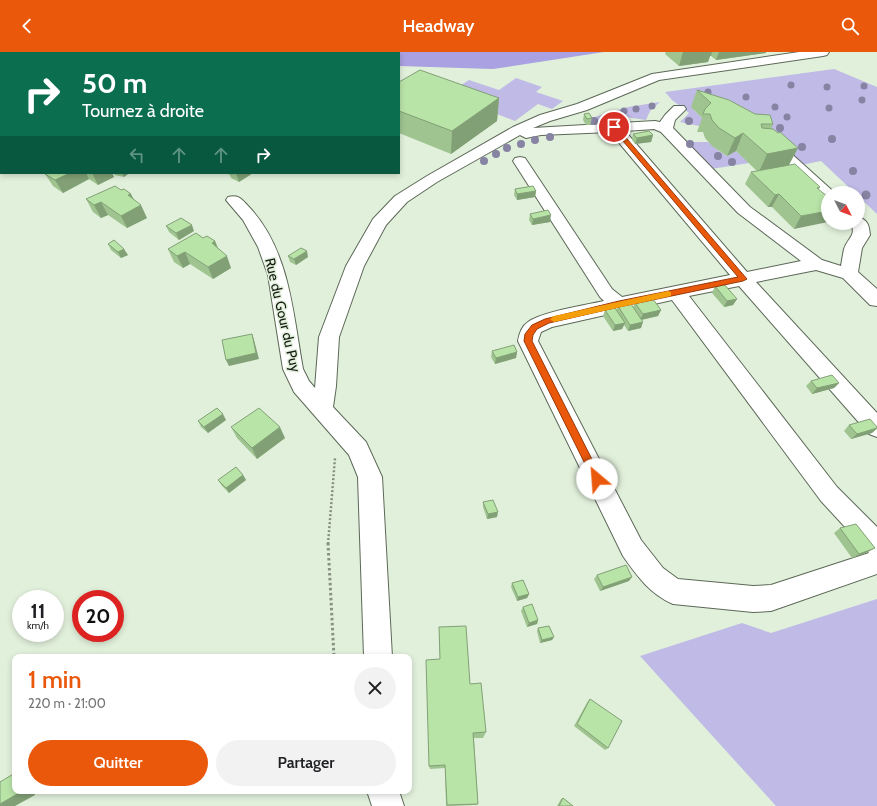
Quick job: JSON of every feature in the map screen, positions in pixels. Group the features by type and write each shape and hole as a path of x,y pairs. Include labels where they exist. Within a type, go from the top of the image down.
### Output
{"street":[{"path":"322,408 326,386 329,337 355,266 379,223 401,199 434,172 545,118 582,107 656,77 823,52"},
{"path":"666,129 666,124 679,109"},
{"path":"494,143 523,134 541,131 655,125 666,129 744,210 816,264 849,274 877,300"},
{"path":"614,127 743,279 877,428"},
{"path":"780,151 821,188"},
{"path":"520,161 606,293 619,304"},
{"name":"Rue du Gour du Puy","path":"234,200 250,218 267,247 277,275 293,368 301,386 358,449 370,477 378,654"},
{"path":"849,274 853,248 862,234 862,230"},
{"path":"816,264 619,304 547,321 534,327 529,334 528,341 632,548 654,577 673,590 753,599 771,598 877,562"},
{"path":"676,292 830,494 877,544"},
{"path":"384,794 388,806"}],"path":[{"path":"334,654 328,546 337,426"}],"shaded area":[{"path":"400,52 604,52 493,69 400,66"},
{"path":"834,69 877,87 877,214 865,203 865,186 848,186 821,161 801,165 692,108 704,120 699,126 680,122 689,113 672,100 665,92"},
{"path":"516,78 542,87 536,92 563,101 552,109 538,104 515,121 446,95 469,80 499,90"},
{"path":"660,102 650,111 646,120 625,117 623,122 590,123 588,119 628,107"},
{"path":"685,142 708,142 727,156 736,151 749,163 711,169"},
{"path":"877,599 877,806 776,806 640,656 742,623 771,633"}],"building":[{"path":"420,70 499,98 452,131 400,111 400,81"},
{"path":"697,90 729,100 755,114 770,115 773,124 761,124 762,128 773,129 778,133 780,132 798,148 767,154 743,133 735,138 719,128 712,120 710,114 703,114 705,109 711,103"},
{"path":"589,113 592,118 587,119 584,114"},
{"path":"649,131 653,135 637,138 633,134"},
{"path":"795,164 820,187 817,188 821,191 821,212 801,216 779,194 775,195 751,172"},
{"path":"45,174 68,174 55,180"},
{"path":"115,186 121,190 124,189 131,194 128,195 141,205 121,216 101,202 94,205 86,199"},
{"path":"533,186 536,191 517,194 515,189"},
{"path":"548,210 551,215 533,219 530,214"},
{"path":"181,218 192,225 176,233 166,226"},
{"path":"196,233 203,238 207,236 215,241 212,243 227,256 208,267 185,252 177,256 168,249"},
{"path":"114,240 124,249 118,252 108,244"},
{"path":"301,248 307,251 294,259 288,256"},
{"path":"724,284 737,299 727,301 715,286"},
{"path":"653,299 661,310 643,314 635,303"},
{"path":"631,304 643,322 630,325 618,306"},
{"path":"615,308 625,323 615,325 605,310"},
{"path":"252,334 256,353 226,360 222,340"},
{"path":"514,345 517,352 496,358 492,351"},
{"path":"832,375 839,383 817,388 811,381"},
{"path":"217,408 223,414 204,427 198,421"},
{"path":"259,408 280,427 252,448 231,427"},
{"path":"870,419 877,428 857,434 849,425"},
{"path":"236,467 243,475 226,488 218,480"},
{"path":"493,500 498,512 488,514 483,502"},
{"path":"856,524 875,548 859,554 840,528"},
{"path":"626,565 632,577 603,587 597,575"},
{"path":"523,580 529,594 518,597 512,583"},
{"path":"532,604 538,620 529,623 523,607"},
{"path":"466,626 470,684 481,683 486,732 473,733 478,804 447,805 445,765 429,766 426,660 440,659 439,627"},
{"path":"549,626 554,637 542,640 538,628"},
{"path":"590,699 622,721 608,748 577,724"},
{"path":"12,775 12,794 17,794 0,804 0,782"},
{"path":"563,798 573,806 559,806"}],"slow traffic":[{"path":"554,319 668,294"}],"route":[{"path":"597,479 528,341 529,334 534,327 547,321 619,304 743,279 614,127"}]}
